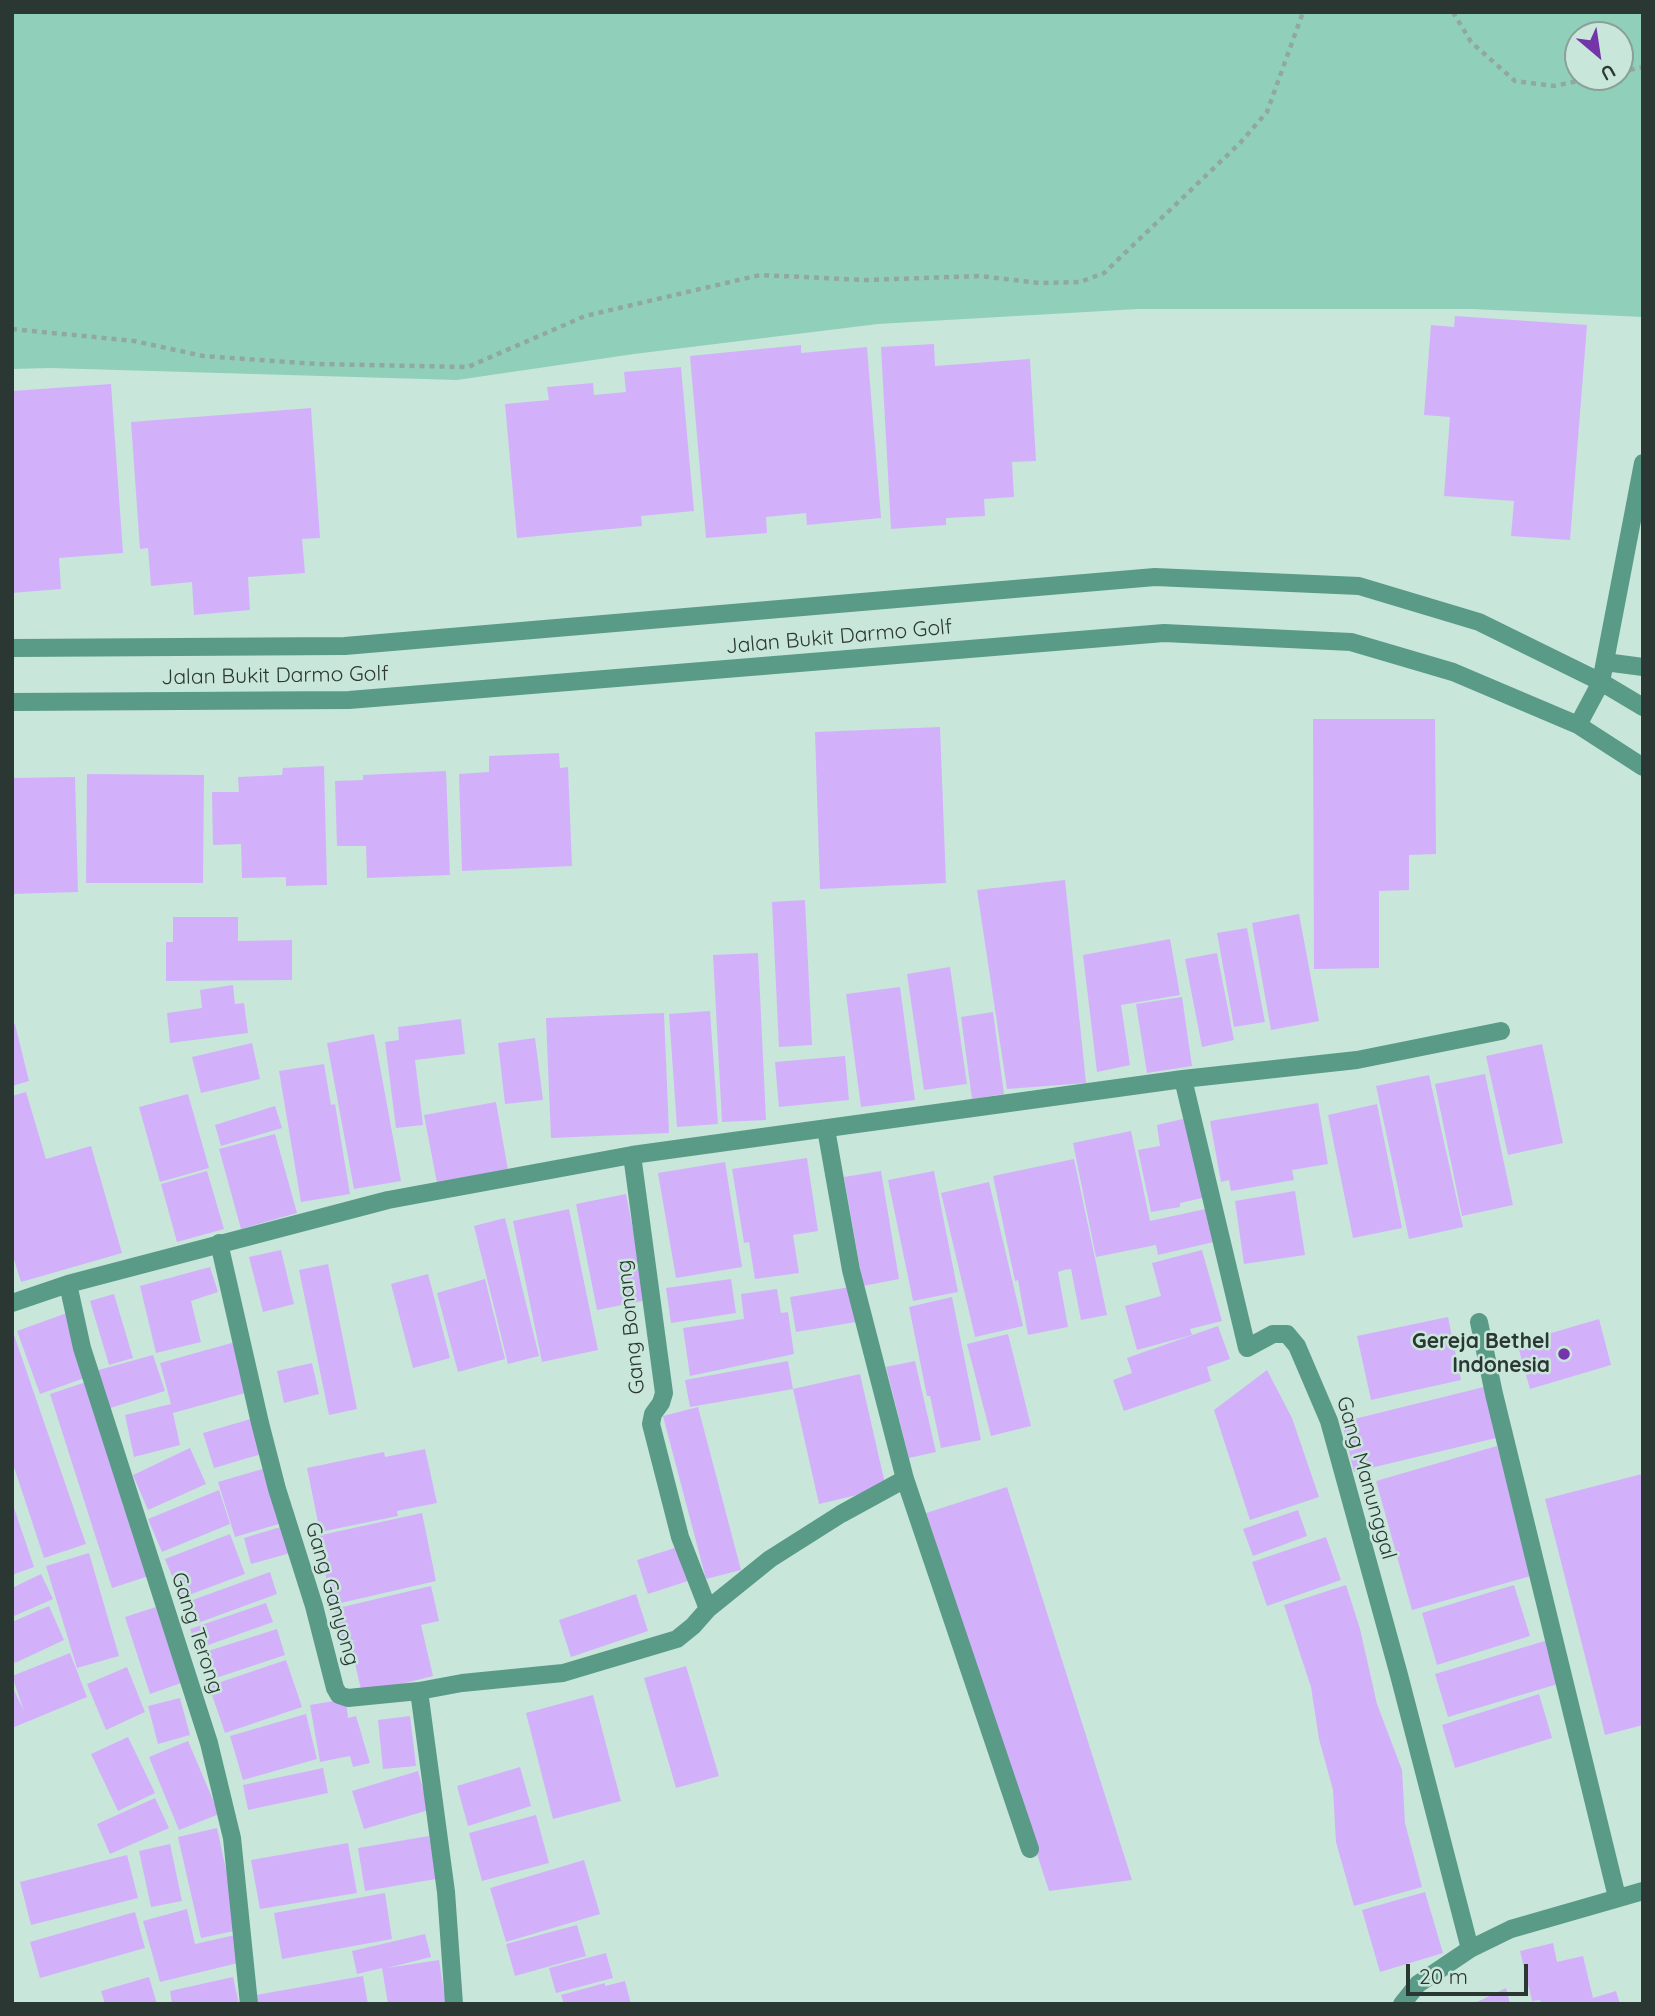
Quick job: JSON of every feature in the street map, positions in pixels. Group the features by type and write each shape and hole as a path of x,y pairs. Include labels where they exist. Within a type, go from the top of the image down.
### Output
{"street":[{"path":"1577,725 1601,682 1643,463"},
{"name":"Jalan Bukit Darmo Golf","path":"12,648 345,646 1155,577 1359,586 1479,622 1601,682 1643,707"},
{"name":"Jalan Bukit Darmo Golf","path":"12,702 349,700 1164,633 1351,642 1453,672 1577,725 1643,767"},
{"path":"1605,662 1643,667"},
{"path":"12,1304 68,1284 388,1200 632,1155 1183,1079 1357,1060 1501,1031"},
{"name":"Gang Manunggal","path":"1183,1079 1247,1348 1273,1334 1287,1334 1297,1346 1329,1421 1470,1949"},
{"path":"827,1129 851,1270 905,1479 1030,1849"},
{"name":"Gang Bonang","path":"632,1155 664,1393 651,1424 680,1537 708,1609"},
{"name":"Gang Ganyong","path":"219,1243 260,1423 339,1695 348,1698 563,1673 677,1639 708,1609 770,1559 841,1514 905,1479"},
{"name":"Gang Terong","path":"68,1284 82,1348 209,1743 232,1838 249,2004"},
{"path":"1479,1322 1494,1394 1617,1897"},
{"path":"419,1691 446,1892 454,2004"},
{"path":"1402,2004 1418,1983 1470,1949 1510,1929 1643,1891"}],"path":[{"path":"12,329 134,341 203,356 317,364 468,367 585,316 760,275 866,280 980,276 1039,283 1080,282 1104,273 1240,143 1267,112 1303,12"},
{"path":"1453,12 1471,42 1515,81 1554,86 1564,84"}],"green space":[{"path":"12,12 1643,12 1643,317 1472,309 1138,309 878,324 634,354 457,380 12,369"}],"building":[{"path":"1455,316 1587,325 1570,540 1511,536 1514,501 1444,496 1450,417 1424,415 1431,325 1454,327"},
{"path":"934,344 935,366 1030,359 1036,461 1012,462 1014,497 984,499 985,516 946,518 946,525 891,529 881,347"},
{"path":"801,345 801,353 867,347 881,518 807,525 806,513 766,517 767,533 706,538 690,356"},
{"path":"681,367 694,511 641,516 642,526 517,538 505,404 549,400 547,387 593,383 594,395 626,392 624,372"},
{"path":"111,384 123,553 59,558 61,589 12,593 12,391"},
{"path":"311,408 320,538 302,539 305,573 248,577 250,610 194,615 192,582 151,586 148,548 140,549 131,422"},
{"path":"1313,719 1435,719 1436,854 1409,855 1409,890 1379,891 1379,968 1314,969"},
{"path":"940,727 946,883 820,889 815,732"},
{"path":"559,753 560,768 568,767 572,866 462,871 459,774 489,772 489,756"},
{"path":"324,766 327,885 286,886 286,877 242,878 241,844 213,845 212,792 239,792 238,777 282,775 283,768"},
{"path":"446,771 450,875 367,878 366,846 337,846 335,781 363,780 363,775"},
{"path":"87,774 204,775 203,883 86,883"},
{"path":"75,777 78,892 12,894 12,778"},
{"path":"1065,880 1086,1083 1007,1089 977,890"},
{"path":"805,900 812,1045 779,1047 772,902"},
{"path":"1299,914 1319,1021 1271,1030 1252,923"},
{"path":"173,917 238,917 238,941 292,940 292,980 166,981 166,942 173,942"},
{"path":"1247,928 1265,1022 1234,1027 1217,933"},
{"path":"1170,939 1180,995 1121,1005 1130,1065 1097,1072 1083,955"},
{"path":"758,953 766,1120 722,1122 713,955"},
{"path":"1217,953 1234,1040 1202,1047 1185,959"},
{"path":"950,967 967,1084 924,1090 907,974"},
{"path":"233,985 235,1004 244,1003 248,1033 170,1043 167,1013 202,1008 200,990"},
{"path":"900,987 915,1100 861,1107 846,994"},
{"path":"1182,997 1192,1066 1147,1073 1136,1004"},
{"path":"710,1011 718,1124 677,1127 669,1014"},
{"path":"993,1012 1004,1094 972,1099 961,1017"},
{"path":"664,1013 669,1133 551,1138 546,1018"},
{"path":"461,1019 465,1054 415,1060 423,1125 396,1128 385,1042 399,1040 398,1027"},
{"path":"15,1024 29,1081 12,1086 12,1025"},
{"path":"374,1034 401,1181 354,1189 327,1043"},
{"path":"535,1038 543,1100 505,1104 498,1043"},
{"path":"252,1043 260,1079 201,1093 192,1057"},
{"path":"1542,1044 1563,1143 1508,1155 1486,1056"},
{"path":"845,1056 849,1100 779,1107 775,1062"},
{"path":"324,1064 331,1105 335,1104 350,1194 301,1202 279,1071"},
{"path":"1485,1074 1513,1205 1462,1216 1435,1084"},
{"path":"1429,1075 1463,1227 1409,1239 1376,1086"},
{"path":"26,1092 46,1159 91,1146 122,1253 21,1282 12,1253 12,1096"},
{"path":"188,1094 209,1168 160,1182 139,1107"},
{"path":"496,1102 508,1170 437,1183 424,1115"},
{"path":"1318,1103 1328,1164 1292,1170 1294,1180 1231,1191 1229,1180 1221,1182 1210,1121"},
{"path":"1377,1104 1402,1228 1353,1238 1328,1115"},
{"path":"275,1106 282,1128 221,1146 215,1125"},
{"path":"1191,1117 1207,1197 1180,1203 1180,1207 1151,1212 1138,1150 1160,1146 1157,1125"},
{"path":"1131,1131 1150,1221 1210,1208 1218,1241 1158,1255 1156,1245 1096,1257 1073,1143"},
{"path":"275,1134 297,1213 241,1229 219,1149"},
{"path":"807,1158 818,1231 793,1235 799,1273 755,1279 749,1242 744,1243 732,1169"},
{"path":"1074,1159 1107,1315 1081,1320 1071,1269 1064,1270 1058,1272 1068,1327 1028,1335 993,1176"},
{"path":"725,1162 742,1267 676,1278 658,1173"},
{"path":"207,1171 224,1229 177,1242 161,1184"},
{"path":"881,1171 899,1279 863,1286 844,1177"},
{"path":"934,1171 958,1292 913,1301 888,1180"},
{"path":"989,1182 1023,1326 975,1337 941,1193"},
{"path":"1295,1191 1305,1255 1244,1264 1235,1201"},
{"path":"626,1194 647,1300 597,1310 576,1204"},
{"path":"569,1209 598,1350 542,1362 513,1221"},
{"path":"505,1218 539,1356 508,1364 474,1226"},
{"path":"281,1250 294,1304 263,1312 249,1257"},
{"path":"1202,1250 1222,1321 1190,1329 1192,1335 1137,1350 1125,1306 1161,1296 1152,1263"},
{"path":"328,1264 357,1409 329,1415 299,1270"},
{"path":"210,1267 218,1292 191,1301 201,1342 156,1353 140,1286"},
{"path":"428,1274 450,1358 413,1368 391,1284"},
{"path":"485,1279 505,1359 458,1372 437,1293"},
{"path":"731,1279 736,1313 671,1323 666,1288"},
{"path":"850,1287 856,1322 796,1332 790,1297"},
{"path":"777,1289 781,1313 788,1312 794,1354 690,1376 683,1328 744,1319 741,1294"},
{"path":"114,1294 133,1358 109,1365 90,1301"},
{"path":"952,1297 981,1440 941,1448 930,1396 927,1396 909,1307"},
{"path":"67,1313 90,1376 40,1394 17,1331"},
{"path":"1448,1317 1461,1380 1371,1400 1357,1336"},
{"name":"Gereja Bethel Indonesia","path":"1599,1319 1611,1365 1530,1389 1517,1343"},
{"path":"1218,1326 1230,1359 1207,1367 1211,1381 1124,1411 1113,1380 1132,1373 1127,1358"},
{"path":"12,1329 86,1544 44,1558 12,1461"},
{"path":"1008,1334 1031,1426 991,1436 967,1344"},
{"path":"235,1342 249,1392 173,1413 180,1445 134,1457 125,1415 171,1404 160,1363"},
{"path":"153,1355 165,1391 107,1409 95,1371"},
{"path":"788,1361 793,1389 690,1407 685,1380"},
{"path":"915,1361 936,1452 909,1458 886,1367"},
{"path":"312,1363 319,1394 284,1403 277,1371"},
{"path":"1267,1370 1292,1418 1319,1497 1250,1520 1214,1410"},
{"path":"860,1374 886,1488 819,1504 793,1389"},
{"path":"89,1381 152,1575 112,1588 50,1394"},
{"path":"1484,1387 1496,1438 1354,1472 1342,1422"},
{"path":"698,1407 741,1570 706,1579 663,1416"},
{"path":"254,1418 265,1453 214,1468 203,1433"},
{"path":"1497,1446 1534,1575 1412,1610 1376,1481"},
{"path":"190,1448 206,1484 148,1510 133,1475"},
{"path":"425,1449 437,1503 397,1511 398,1516 320,1532 307,1468 384,1452 385,1457"},
{"path":"266,1468 282,1523 235,1537 218,1482"},
{"path":"1642,1474 1643,1725 1605,1735 1545,1499"},
{"path":"1007,1487 1132,1880 1049,1891 926,1513"},
{"path":"219,1490 230,1524 162,1552 148,1519"},
{"path":"12,1502 34,1567 12,1575"},
{"path":"1298,1510 1307,1536 1253,1556 1243,1529"},
{"path":"422,1513 436,1581 332,1605 317,1536"},
{"path":"287,1525 294,1552 251,1564 244,1538"},
{"path":"230,1534 245,1574 181,1598 165,1559"},
{"path":"1326,1537 1341,1580 1267,1606 1252,1562"},
{"path":"681,1546 691,1580 648,1594 637,1560"},
{"path":"89,1553 119,1656 77,1668 46,1566"},
{"path":"270,1572 277,1594 195,1624 187,1602"},
{"path":"41,1574 53,1599 12,1617 12,1588"},
{"path":"1346,1585 1360,1629 1377,1704 1402,1770 1405,1823 1422,1887 1354,1906 1336,1842 1333,1790 1319,1739 1311,1687 1284,1605"},
{"path":"1514,1585 1530,1636 1437,1665 1422,1613"},
{"path":"431,1586 439,1621 421,1625 433,1676 362,1694 350,1642 357,1640 341,1643 334,1609"},
{"path":"636,1594 648,1631 571,1657 559,1620"},
{"path":"266,1603 273,1622 197,1649 190,1629"},
{"path":"49,1606 64,1640 15,1663 12,1657 12,1622"},
{"path":"156,1607 181,1683 150,1694 125,1617"},
{"path":"277,1629 285,1655 213,1679 205,1652"},
{"path":"1548,1640 1561,1683 1448,1717 1435,1674"},
{"path":"70,1653 87,1697 12,1728 12,1686 24,1711 12,1676"},
{"path":"286,1660 302,1707 225,1733 209,1686"},
{"path":"686,1666 719,1776 676,1788 644,1678"},
{"path":"127,1667 145,1712 106,1730 87,1684"},
{"path":"1539,1694 1552,1738 1455,1768 1442,1725"},
{"path":"593,1695 621,1801 553,1819 526,1713"},
{"path":"180,1698 190,1735 158,1744 148,1706"},
{"path":"346,1699 348,1718 356,1716 370,1763 353,1767 350,1756 320,1762 310,1705"},
{"path":"306,1714 317,1759 243,1780 230,1736"},
{"path":"410,1716 416,1766 383,1769 378,1720"},
{"path":"128,1737 155,1793 118,1811 91,1754"},
{"path":"188,1741 219,1814 179,1830 149,1757"},
{"path":"520,1767 531,1806 468,1826 457,1786"},
{"path":"323,1768 328,1793 248,1810 243,1785"},
{"path":"418,1771 429,1810 364,1829 352,1791"},
{"path":"155,1798 169,1828 110,1854 97,1824"},
{"path":"536,1815 549,1863 482,1881 469,1833"},
{"path":"217,1828 239,1930 201,1938 178,1837"},
{"path":"429,1836 436,1879 365,1891 358,1848"},
{"path":"348,1843 357,1893 260,1909 251,1860"},
{"path":"170,1844 182,1901 151,1907 139,1851"},
{"path":"127,1855 138,1898 31,1925 20,1882"},
{"path":"584,1860 600,1914 506,1942 490,1888"},
{"path":"1425,1892 1443,1953 1380,1972 1362,1910"},
{"path":"385,1893 392,1939 282,1959 274,1913"},
{"path":"187,1909 195,1944 235,1935 242,1962 160,1982 143,1921"},
{"path":"135,1912 145,1948 40,1978 30,1942"},
{"path":"577,1925 586,1956 515,1976 506,1944"},
{"path":"425,1934 431,1957 387,1968 439,1960 446,2004 388,2004 382,1968 357,1974 352,1951"},
{"path":"1553,1943 1557,1962 1583,1956 1593,1998 1616,1991 1620,2004 1541,2004 1540,2000 1532,2001 1520,1951"},
{"path":"606,1953 613,1978 556,1993 549,1968"},
{"path":"363,1976 368,2004 258,2004 256,1995"},
{"path":"149,1977 157,2004 105,2004 101,1991"},
{"path":"233,1977 239,2004 172,2004 170,1991"},
{"path":"625,1981 631,2004 564,2004 561,1995 605,1983 605,1986"},
{"path":"1506,1988 1510,2004 1473,2004"}],"place":[{"name":"Gereja Bethel Indonesia","path":"1564,1354"}]}
